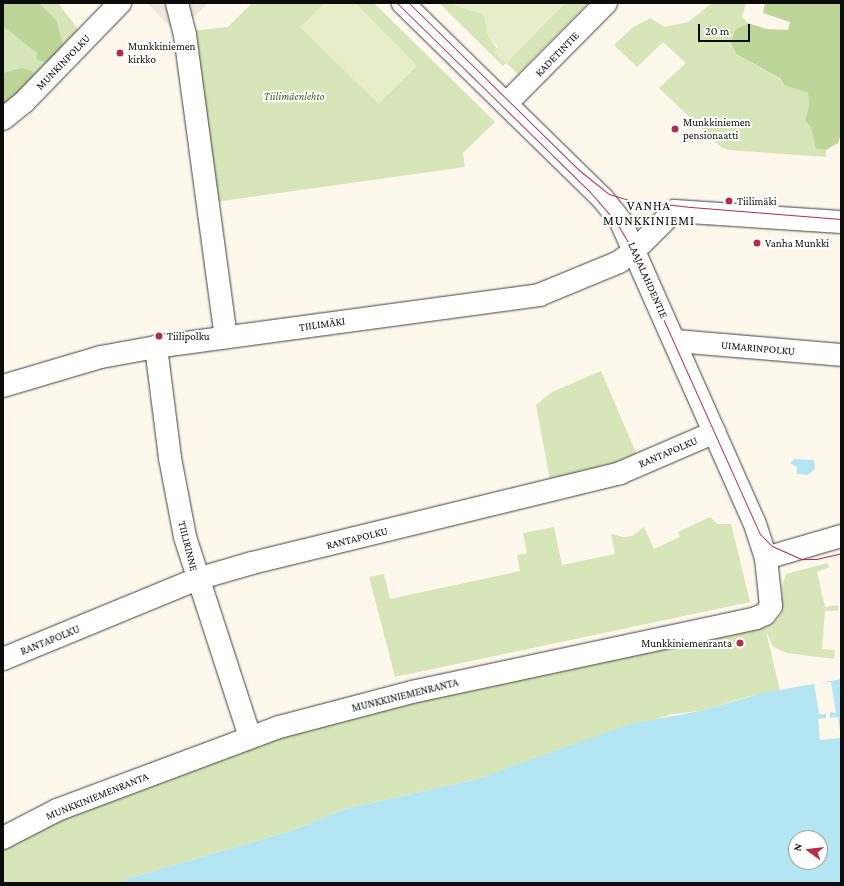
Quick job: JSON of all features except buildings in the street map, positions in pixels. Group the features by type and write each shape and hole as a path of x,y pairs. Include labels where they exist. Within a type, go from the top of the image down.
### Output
{"street":[{"name":"MUNKINPOLKU","path":"3,119 24,102 120,3"},
{"path":"177,3 185,35 226,337"},
{"name":"LAAJALAHDENTIE","path":"403,3 613,210 635,250 676,341 754,522 766,558"},
{"name":"KADETINTIE","path":"506,104 606,3"},
{"name":"TIILIMÄKI","path":"3,386 101,357 156,347 539,295 619,262 635,250 674,211 841,222"},
{"name":"UIMARINPOLKU","path":"676,341 841,355"},
{"name":"TIILIRINNE","path":"156,347 170,458 185,537 197,579 250,737"},
{"name":"RANTAPOLKU","path":"3,659 197,579 252,563 620,473 715,432"},
{"path":"766,558 841,536"},
{"name":"MUNKKINIEMENRANTA","path":"3,838 57,810 250,737 412,692 756,618 765,614 771,606 766,558"}],"green space":[{"path":"3,3 58,3 80,32 3,109"},
{"path":"3,3 39,3 56,20 64,48 49,63 37,60 37,53 3,26"},
{"name":"Tiilimäenlehto","path":"252,3 374,3 495,122 463,153 465,167 215,202 191,31 228,27"},
{"path":"325,3 356,3 417,66 378,104 300,27"},
{"path":"439,3 450,3 484,15 488,35 506,63 503,66"},
{"path":"450,3 565,3 506,63 494,52 498,47 488,35 484,15"},
{"path":"565,3 588,3 518,74 506,63"},
{"path":"712,3 746,3 742,17 748,23 735,30 731,43 736,54 781,80 784,85 808,93 809,106 805,120 811,128 816,149 826,150 826,157 728,150 721,147 659,88 686,63 663,42 637,67 614,45 632,28 650,18 665,27 688,22"},
{"path":"765,3 841,3 841,134 838,143 826,150 816,149 811,128 805,120 809,106 808,93 784,85 781,79 736,54 731,43 735,30 748,23 766,29 788,30 790,22 763,13"},
{"path":"22,68 32,71 35,77 3,109 3,73"},
{"path":"601,371 637,455 597,470 550,480 536,405 552,392"},
{"path":"710,517 718,524 731,524 750,602 395,677 369,577 384,574 390,599 520,571 517,555 527,553 523,533 554,527 562,565 615,554 611,534 624,537 632,536 644,527 654,549 680,537 678,532"},
{"path":"827,563 829,567 817,572 825,607 838,605 838,611 825,611 822,649 835,650 834,659 787,653 773,647 766,631 780,691 750,696 700,711 672,714 477,779 341,810 297,829 127,879 120,883 3,883 3,844 60,818 227,753 414,700 765,627 776,621 782,613 782,586 786,574"}],"shaded area":[{"path":"147,3 208,3 177,34"}],"water":[{"path":"794,459 814,460 815,469 808,475 797,474 797,467 790,463"},
{"path":"841,679 841,883 120,883 127,879 297,829 341,810 477,779 630,724 700,711 763,693"}],"pier":[{"path":"831,682 836,713 830,712 830,718 838,717 841,738 820,740 818,719 826,718 826,714 819,714 814,683"}],"tram line":[{"path":"397,3 590,192 616,222 630,245 760,534 772,546 801,559 816,559 841,553"},
{"path":"409,3 579,170 609,194 629,200 691,207 841,219"}],"place":[{"name":"Munkkiniemen kirkko","path":"120,53"},
{"name":"Munkkiniemen pensionaatti","path":"675,129"},
{"name":"Tiilimäki","path":"729,201"},
{"name":"Vanha Munkki","path":"757,243"},
{"name":"Tiilipolku","path":"159,336"},
{"name":"Munkkiniemenranta","path":"740,643"}],"district":[{"name":"VANHA MUNKKINIEMI","path":"649,214"}]}
